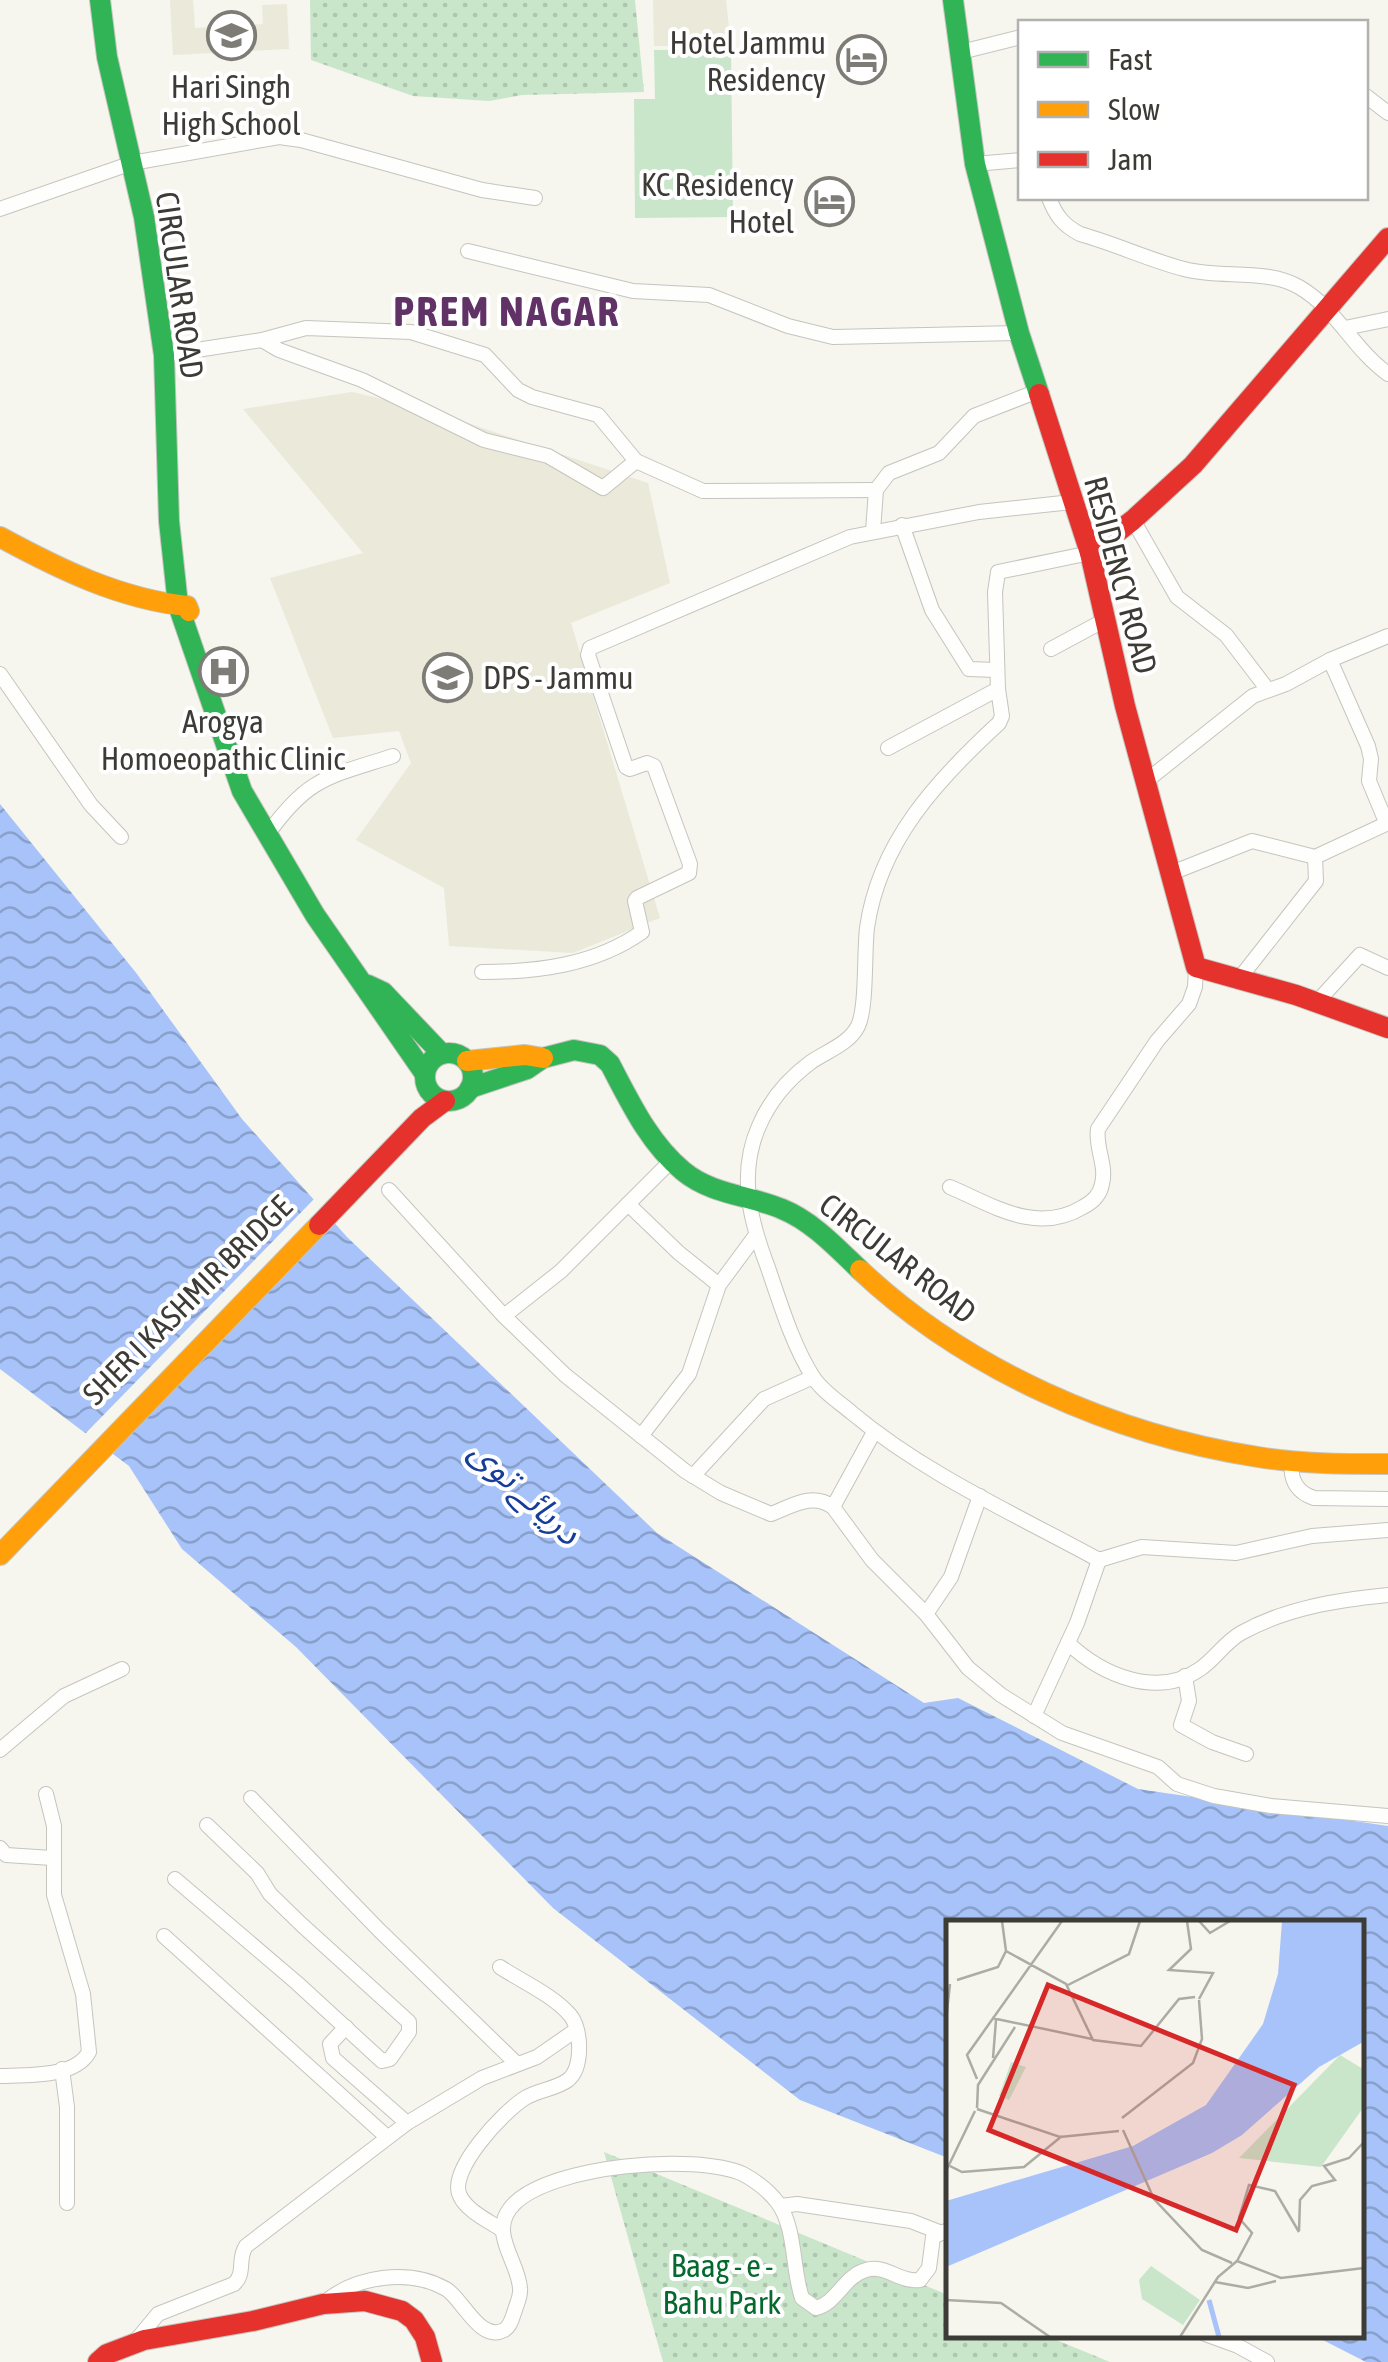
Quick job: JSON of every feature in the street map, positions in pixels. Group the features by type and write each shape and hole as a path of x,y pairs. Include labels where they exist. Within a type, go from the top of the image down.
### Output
{"main road":[{"name":"CIRCULAR ROAD","path":"100,0 107,57 144,218 164,355 168,521 174,581 251,784 254,808 266,835 433,1089"},
{"name":"RESIDENCY ROAD","path":"953,0 976,164 1019,333 1090,553 1145,782 1196,968"},
{"path":"1090,553 1193,465 1388,238"},
{"path":"0,537 104,584 184,612"},
{"path":"0,552 82,590 184,612"},
{"path":"1196,968 1317,1002 1388,1028"},
{"path":"365,984 384,992 442,1054"},
{"name":"CIRCULAR ROAD","path":"543,1058 574,1050 600,1055 610,1064 669,1163 704,1186 768,1202 802,1220 910,1312 980,1358 1018,1377 1166,1436 1230,1453 1292,1464 1388,1464"},
{"path":"470,1088 472,1069 456,1054 442,1054 428,1065 433,1089 457,1100 470,1088 528,1069 543,1058"},
{"path":"467,1061 525,1054 543,1058"},
{"name":"SHER I KASHMIR BRIDGE","path":"3,1540 419,1115 433,1089"},
{"path":"98,2362 134,2343 270,2318 323,2304 365,2301 402,2311 418,2324 432,2362"}],"street":[{"path":"961,52 1018,38"},
{"path":"1368,98 1388,113"},
{"path":"0,209 132,163 279,137 482,190 536,198"},
{"path":"976,164 1018,160"},
{"path":"1050,200 1056,216 1080,234 1186,270 1282,280 1300,288 1329,309 1370,361 1388,374"},
{"path":"468,252 633,291 709,296 788,326 833,337 1019,333"},
{"path":"1345,328 1388,318"},
{"path":"164,355 262,340 306,328 386,328 411,332 476,351 532,398 598,415 636,461 703,492 876,490"},
{"path":"262,340 362,380 484,440 548,456 603,488 636,461"},
{"path":"874,531 876,490 889,473 926,461 947,447 974,416 1038,391"},
{"path":"482,972 540,970 604,953 642,932 637,898 690,874 690,864 654,766 647,763 630,770 626,766 588,655 590,648 850,537 902,525 1072,502"},
{"path":"1132,520 1178,597 1226,635 1268,690"},
{"path":"902,525 939,626 956,644 963,664 969,669 996,670"},
{"path":"1090,553 998,572 996,670 1002,716 920,803 904,826 877,882 864,950 860,1022 849,1038 792,1078 767,1108 750,1154 747,1198 756,1236 813,1377 874,1432 917,1461 1098,1560 1142,1548 1236,1552 1312,1536 1388,1530"},
{"path":"1051,649 1105,620"},
{"path":"1145,782 1243,702 1388,636"},
{"path":"1170,874 1252,841 1309,858 1387,823 1369,782 1368,746 1330,660"},
{"path":"0,674 91,805 121,837"},
{"path":"888,748 998,688"},
{"path":"266,835 293,801 314,783 393,756"},
{"path":"1240,979 1316,881 1315,856"},
{"path":"1317,1002 1360,955 1388,968"},
{"path":"950,1187 1036,1221 1063,1217 1092,1202 1103,1181 1104,1166 1096,1140 1098,1129 1164,1030 1189,1004 1196,987 1196,968"},
{"path":"504,1316 548,1282 669,1163"},
{"path":"389,1190 504,1316 565,1375 693,1476 767,1513 811,1500 833,1506 872,1560 926,1614 968,1668 1034,1716 1080,1741 1158,1767 1177,1784 1199,1792 1271,1806 1388,1816"},
{"path":"628,1204 719,1285"},
{"path":"641,1436 693,1366 719,1285 756,1236"},
{"path":"693,1476 764,1398 813,1377"},
{"path":"833,1506 874,1432"},
{"path":"1292,1464 1291,1474 1306,1496 1388,1499"},
{"path":"926,1614 951,1577 980,1496"},
{"path":"1034,1716 1068,1643 1098,1560"},
{"path":"1068,1643 1110,1674 1160,1682 1203,1667 1239,1634 1261,1625 1323,1603 1388,1595"},
{"path":"0,1750 64,1696 122,1669"},
{"path":"1185,1676 1188,1701 1181,1725 1246,1754"},
{"path":"0,2076 62,2070 85,2060 89,2052 83,1994 54,1895 54,1826 46,1794"},
{"path":"252,1798 516,2064"},
{"path":"175,1880 385,2062 410,2027 403,2016 280,1904 257,1874 207,1825"},
{"path":"0,1848 6,1855 52,1858"},
{"path":"164,1936 387,2137"},
{"path":"323,2304 338,2291 369,2280 402,2277 447,2289 481,2327 496,2332 509,2325 520,2285 502,2230 461,2199 459,2175 480,2143 510,2110 570,2078 578,2065 576,2030 570,2014 500,1967"},
{"path":"346,2027 330,2044 333,2058 407,2123"},
{"path":"134,2343 158,2314 234,2284 246,2246 387,2137 482,2078 546,2052 576,2030"},
{"path":"62,2070 67,2108 66,2203"},
{"path":"502,2230 507,2214 527,2195 588,2170 626,2166 715,2167 742,2174 766,2188 780,2206 802,2298 816,2308 826,2306 846,2283 869,2268 910,2281 920,2280 928,2268 932,2237 943,2231"},
{"path":"780,2206 797,2204 911,2221 943,2231"},
{"path":"1213,2337 1268,2362"}],"shaded area":[{"path":"170,0 193,0 195,28 263,24 262,5 287,4 289,49 173,55"},
{"path":"653,0 726,0 731,46 654,46"},
{"name":"DPS - Jammu","path":"352,392 425,409 648,483 670,583 571,623 660,918 573,953 449,946 444,888 356,840 411,763 399,731 333,738 270,578 363,553 243,409"}],"green space":[{"path":"310,0 635,0 644,92 522,95 489,101 413,96 311,60"},
{"path":"731,49 733,217 635,218 634,99 655,99 654,50"},
{"name":"Baag - e - Bahu Park","path":"604,2152 946,2294 946,2337 1049,2337 1110,2362 663,2362"}],"water":[{"name":"دریائے توی","path":"0,804 137,974 242,1119 347,1237 657,1533 924,1703 958,1698 1138,1789 1388,1826 1388,2362 1366,2362 1317,2337 1363,2337 1363,1920 946,1920 946,2157 800,2100 553,1908 296,1647 182,1549 129,1466 0,1369"}],"pier":[{"path":"317,1196 338,1220 107,1456 82,1437"}],"traffic: fast":[{"path":"100,0 107,57 144,217 164,355 169,521 178,605"},
{"path":"953,0 975,164 1039,394"},
{"path":"178,605 242,791 315,915 425,1074"},
{"path":"368,985 383,992 442,1054"},
{"path":"470,1088 527,1069 543,1058 574,1050 600,1055 610,1064 650,1135 683,1171 706,1185 769,1204 804,1220 860,1270"},
{"path":"449,1053 466,1060 473,1077 466,1094 449,1101 432,1094 425,1077 432,1060 449,1053"}],"traffic: slow":[{"path":"0,537 90,581 138,597 187,606 189,611"},
{"path":"467,1061 525,1055 543,1058"},
{"path":"0,1555 319,1225"},
{"path":"860,1270 947,1338 1045,1393 1097,1415 1150,1433 1258,1457 1388,1464"}],"traffic: jam":[{"path":"1090,553 1193,465 1388,238"},
{"path":"1039,394 1090,553 1125,706 1196,967 1296,995 1388,1028"},
{"path":"319,1225 422,1118 445,1101"},
{"path":"98,2362 107,2354 144,2340 323,2304 365,2301 402,2311 414,2320 425,2337 432,2362"}],"place":[{"name":"Hari Singh High School","path":"231,36"},
{"name":"Hotel Jammu Residency","path":"861,60"},
{"name":"KC Residency Hotel","path":"829,202"},
{"name":"Arogya Homoeopathic Clinic","path":"223,671"},
{"name":"DPS - Jammu","path":"448,677"}],"district":[{"name":"PREM NAGAR","path":"507,311"}]}
